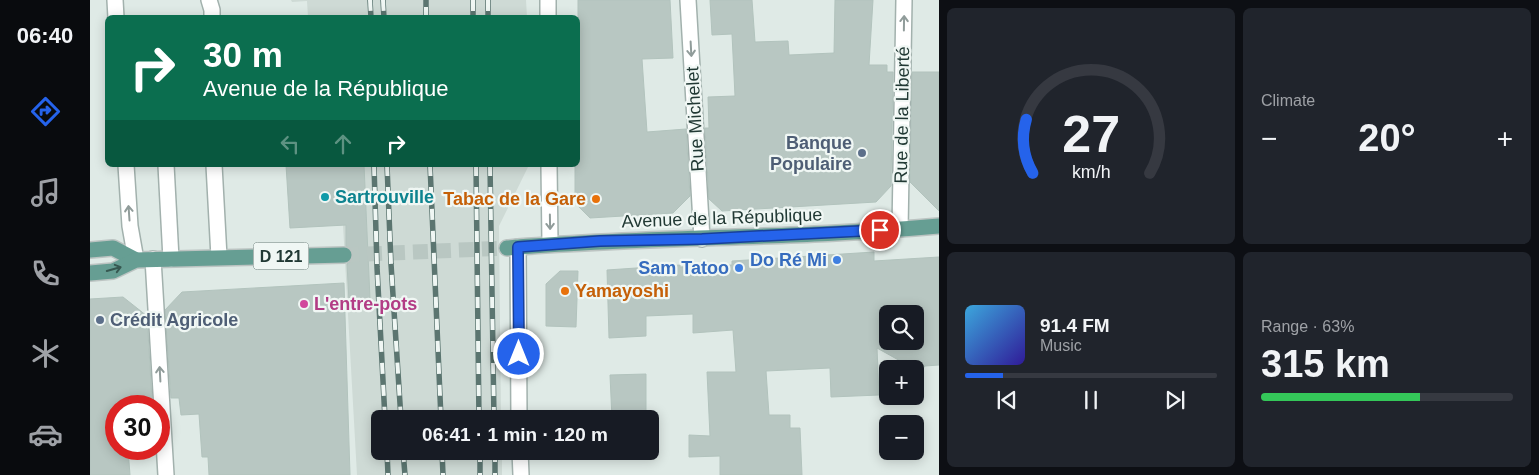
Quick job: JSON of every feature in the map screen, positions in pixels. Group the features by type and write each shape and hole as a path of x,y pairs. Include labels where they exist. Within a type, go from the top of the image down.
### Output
{"main road":[{"name":"Avenue de la République","path":"513,247 939,226"},
{"path":"90,250 113,248 136,260"},
{"name":"D 121","path":"90,273 113,271 136,260 344,255"}],"street":[{"path":"115,0 116,15"},
{"path":"548,0 548,15"},
{"name":"Rue Michelet","path":"688,0 702,239"},
{"name":"Rue de la Liberté","path":"900,229 904,0"},
{"path":"126,167 130,226 136,260"},
{"path":"166,167 171,259"},
{"path":"214,167 219,257"},
{"path":"549,167 550,244"},
{"path":"513,247 519,410"},
{"path":"153,259 166,475"},
{"path":"520,460 521,475"}],"shaded area":[{"path":"291,0 526,0 527,15 308,15 307,1 292,2"},
{"path":"286,167 528,167 499,226 501,410 371,410 371,460 502,460 502,475 357,475 343,225 290,228"}],"building":[{"path":"578,0 670,0 673,58 642,59 647,132 686,129 690,196 673,213 590,218 575,203 575,167 580,167 580,15 578,15"},
{"path":"710,0 752,0 755,42 788,41 789,55 834,53 835,0 873,0 869,65 887,65 887,72 893,72 891,186 876,202 722,211 709,199 705,128 709,128 708,97 735,96 732,34 712,35"},
{"path":"912,72 939,72 939,211 910,182"},
{"name":"Sartrouville","path":"286,167 364,167 370,299 349,301 347,264 352,260 353,254 352,250 346,246 346,225 290,228"},
{"path":"874,252 874,261 939,257 939,365 924,367 924,360 898,360 881,350 924,350 924,305 879,305 879,349 877,348 879,395 831,397 830,368 766,371 769,415 790,415 790,428 800,428 802,475 720,475 720,456 689,457 689,435 710,436 707,372 736,372 733,330 693,333 693,314 646,316 646,336 609,338 607,270 680,265 680,267 732,265 732,261"},
{"path":"560,271 578,271 576,327 546,326 546,284"},
{"path":"344,283 350,475 209,475 208,457 202,457 199,414 181,415 179,398 171,398 165,310 182,292"},
{"path":"123,297 147,316 152,395 105,395 105,460 129,460 130,475 90,475 90,299"},
{"path":"646,374 646,410 612,410 610,375"}],"tunnel":[{"path":"344,255 507,248"}],"railway":[{"path":"370,0 371,15"},
{"path":"383,0 384,15"},
{"path":"426,0 426,15"},
{"path":"473,0 473,15"},
{"path":"488,0 488,15"},
{"path":"374,167 385,410"},
{"path":"387,167 400,410"},
{"path":"430,167 441,410"},
{"path":"476,167 479,410"},
{"path":"490,167 494,410"},
{"path":"387,460 388,475"},
{"path":"404,460 405,475"},
{"path":"442,460 443,475"},
{"path":"480,460 480,475"},
{"path":"495,460 495,475"}],"place":[{"name":"Banque Populaire","path":"862,153"},
{"name":"Sartrouville","path":"325,197"},
{"name":"Tabac de la Gare","path":"596,199"},
{"name":"Do Ré Mi","path":"837,260"},
{"name":"Sam Tatoo","path":"739,268"},
{"name":"Yamayoshi","path":"565,291"},
{"name":"L'entre-pots","path":"304,304"},
{"name":"Crédit Agricole","path":"100,320"}],"route":[{"path":"519,354 518,247 600,241 702,239 880,230"}]}
